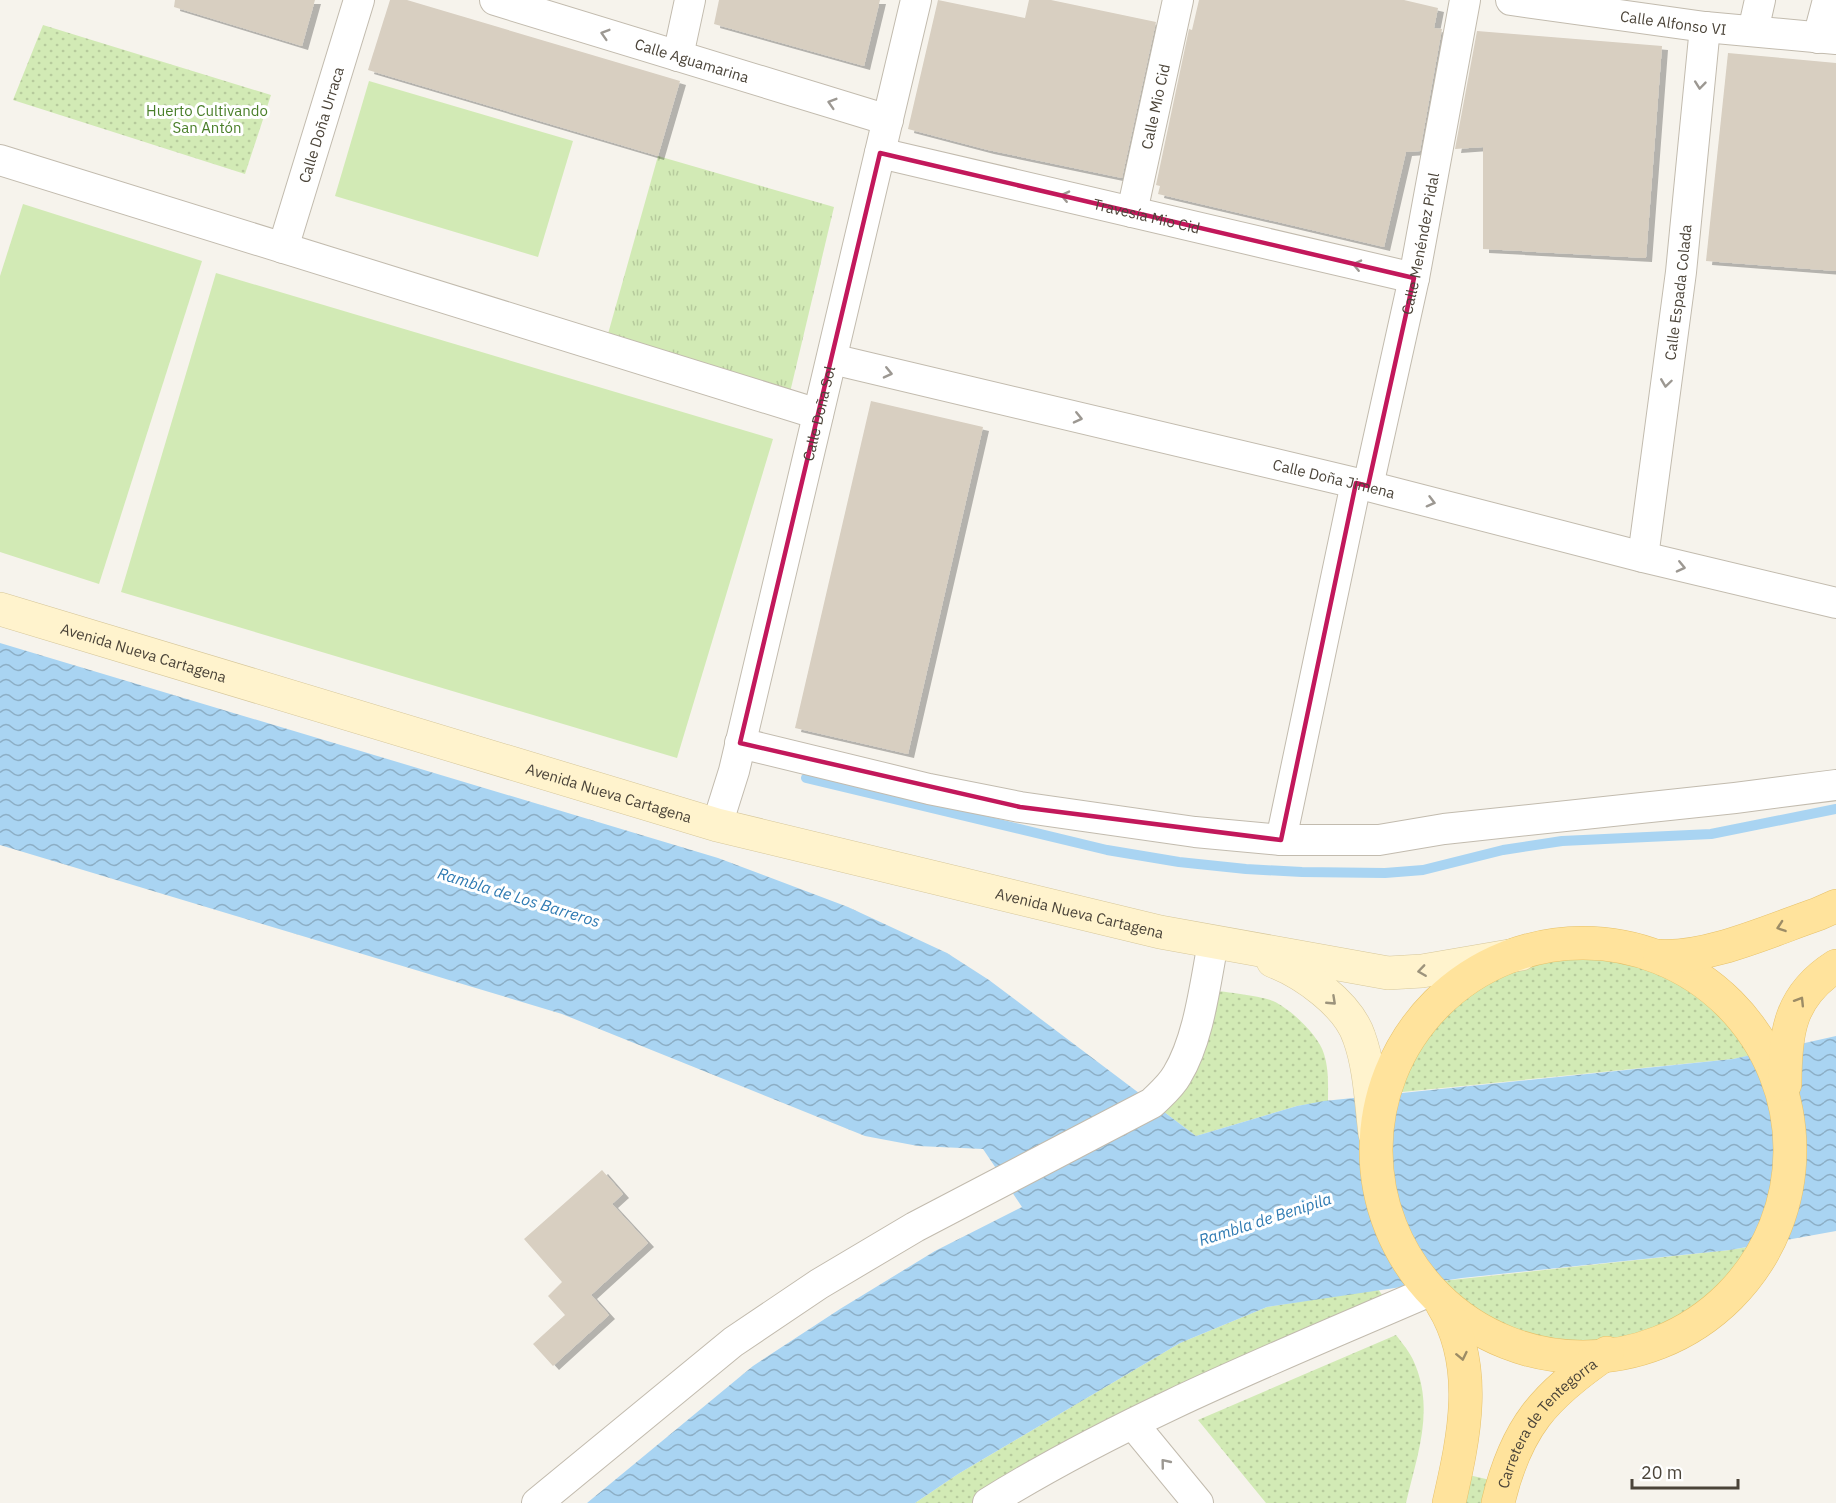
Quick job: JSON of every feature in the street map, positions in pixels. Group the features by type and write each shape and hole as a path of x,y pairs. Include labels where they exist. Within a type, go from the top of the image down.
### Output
{"main road":[{"name":"Avenida Nueva Cartagena","path":"0,609 717,825 1148,930 1388,973 1422,971 1521,954"},
{"path":"1449,1503 1462,1439 1466,1387 1463,1357 1452,1324 1400,1251 1384,1213 1375,1174 1376,1095 1400,1051 1426,1014 1461,984 1500,962 1521,954 1542,949 1586,946 1674,957 1703,953 1836,906"},
{"name":"Avenida Nueva Cartagena","path":"1220,944 1273,961 1296,972 1311,982 1345,1013 1359,1035 1376,1095"},
{"path":"1652,955 1673,963 1708,983 1739,1011 1761,1040 1776,1050"},
{"path":"1431,1292 1483,1332 1523,1347 1556,1354 1607,1353 1655,1343 1681,1333 1706,1318 1739,1285 1770,1243 1783,1211 1793,1159 1791,1124 1776,1050 1803,995 1816,981 1836,966"},
{"name":"Carretera de Tentegorra","path":"1498,1503 1517,1444 1528,1426 1555,1392 1607,1353"}],"street":[{"name":"Calle Doña Urraca","path":"283,248 359,0"},
{"name":"Calle Aguamarina","path":"495,0 888,120"},
{"path":"678,56 690,0"},
{"name":"Calle Doña Sol","path":"717,825 734,771 916,0"},
{"name":"Calle Menéndez Pidal","path":"1281,840 1362,484 1414,278 1465,0"},
{"name":"Calle Alfonso VI","path":"1510,0 1705,27 1827,39"},
{"path":"1753,31 1761,0"},
{"path":"1827,39 1828,0"},
{"name":"Calle Mio Cid","path":"1132,212 1174,1"},
{"name":"Calle Espada Colada","path":"1643,557 1681,272 1705,27"},
{"name":"Travesía Mio Cid","path":"880,153 1414,278"},
{"path":"0,160 818,414"},
{"name":"Calle Doña Jimena","path":"832,359 1362,484 1643,557 1836,603"},
{"path":"740,743 929,789 1020,807 1195,832 1281,840 1379,840 1444,829 1836,785"},
{"path":"537,1503 733,1342 819,1284 915,1227 1152,1103 1177,1076 1187,1056 1220,944"},
{"path":"988,1503 1035,1474 1183,1398 1431,1292"},
{"path":"1133,1424 1198,1503"}],"highlighted area":[{"path":"880,153 1414,278 1368,486 1356,483 1281,840 1020,807 740,743"}],"green space":[{"name":"Huerto Cultivando San Antón","path":"43,25 271,95 245,174 13,100"},
{"path":"369,81 573,141 538,257 335,196"},
{"path":"658,156 834,207 787,405 604,348"},
{"path":"23,204 202,261 99,584 0,552 0,276"},
{"path":"216,273 773,439 677,758 121,592"},
{"path":"1586,946 1650,955 1686,969 1719,991 1733,1005 1757,1035 1767,1052 1733,1059 1382,1094 1396,1060 1414,1031 1435,1006 1459,986 1486,969 1516,957 1550,949"},
{"path":"1204,989 1273,1001 1296,1017 1310,1031 1324,1054 1328,1101 1297,1106 1196,1136 1152,1103"},
{"path":"1770,1243 1732,1293 1704,1318 1654,1343 1596,1354 1537,1350 1509,1343 1467,1322 1423,1283 1730,1250"},
{"path":"1378,1289 1391,1308 988,1503 915,1503 958,1474 1180,1343 1267,1307"},
{"path":"1396,1335 1414,1362 1423,1398 1422,1432 1406,1503 1266,1503 1198,1420"},
{"path":"1456,1472 1503,1483 1498,1503 1449,1503"}],"water":[{"path":"0,643 718,858 848,907 947,953 989,980 1196,1136 1297,1106 1324,1101 1733,1059 1836,1036 1836,1231 1730,1250 1462,1278 1267,1307 1180,1343 958,1474 915,1503 587,1503 753,1366 935,1251 1022,1207 983,1149 918,1146 865,1136 562,1014 0,845"}],"building":[{"path":"175,0 315,0 302,46 174,7"},
{"path":"390,0 407,0 680,81 658,156 368,70"},
{"path":"719,0 880,0 864,66 714,24"},
{"path":"938,0 1025,18 1029,0 1051,0 1156,22 1122,178 988,150 908,129"},
{"path":"1199,0 1404,0 1438,8 1434,28 1442,29 1420,151 1406,152 1384,247 1158,194 1160,186 1156,185 1189,29 1192,30"},
{"path":"1477,31 1662,46 1646,258 1483,249 1483,147 1455,149"},
{"path":"1728,53 1836,63 1836,271 1706,261"},
{"path":"871,401 983,427 908,754 795,728"},
{"path":"602,1170 623,1194 612,1204 648,1243 591,1295 609,1315 553,1366 533,1344 565,1315 548,1296 562,1282 524,1239"}],"waterway":[{"path":"806,778 1107,850 1179,862 1302,872 1385,873 1423,870 1503,850 1562,841 1711,834 1836,809"}],"water label":[{"name":"Rambla de Los Barreros","path":"519,897"},
{"name":"Rambla de Benipila","path":"1265,1219"}]}
